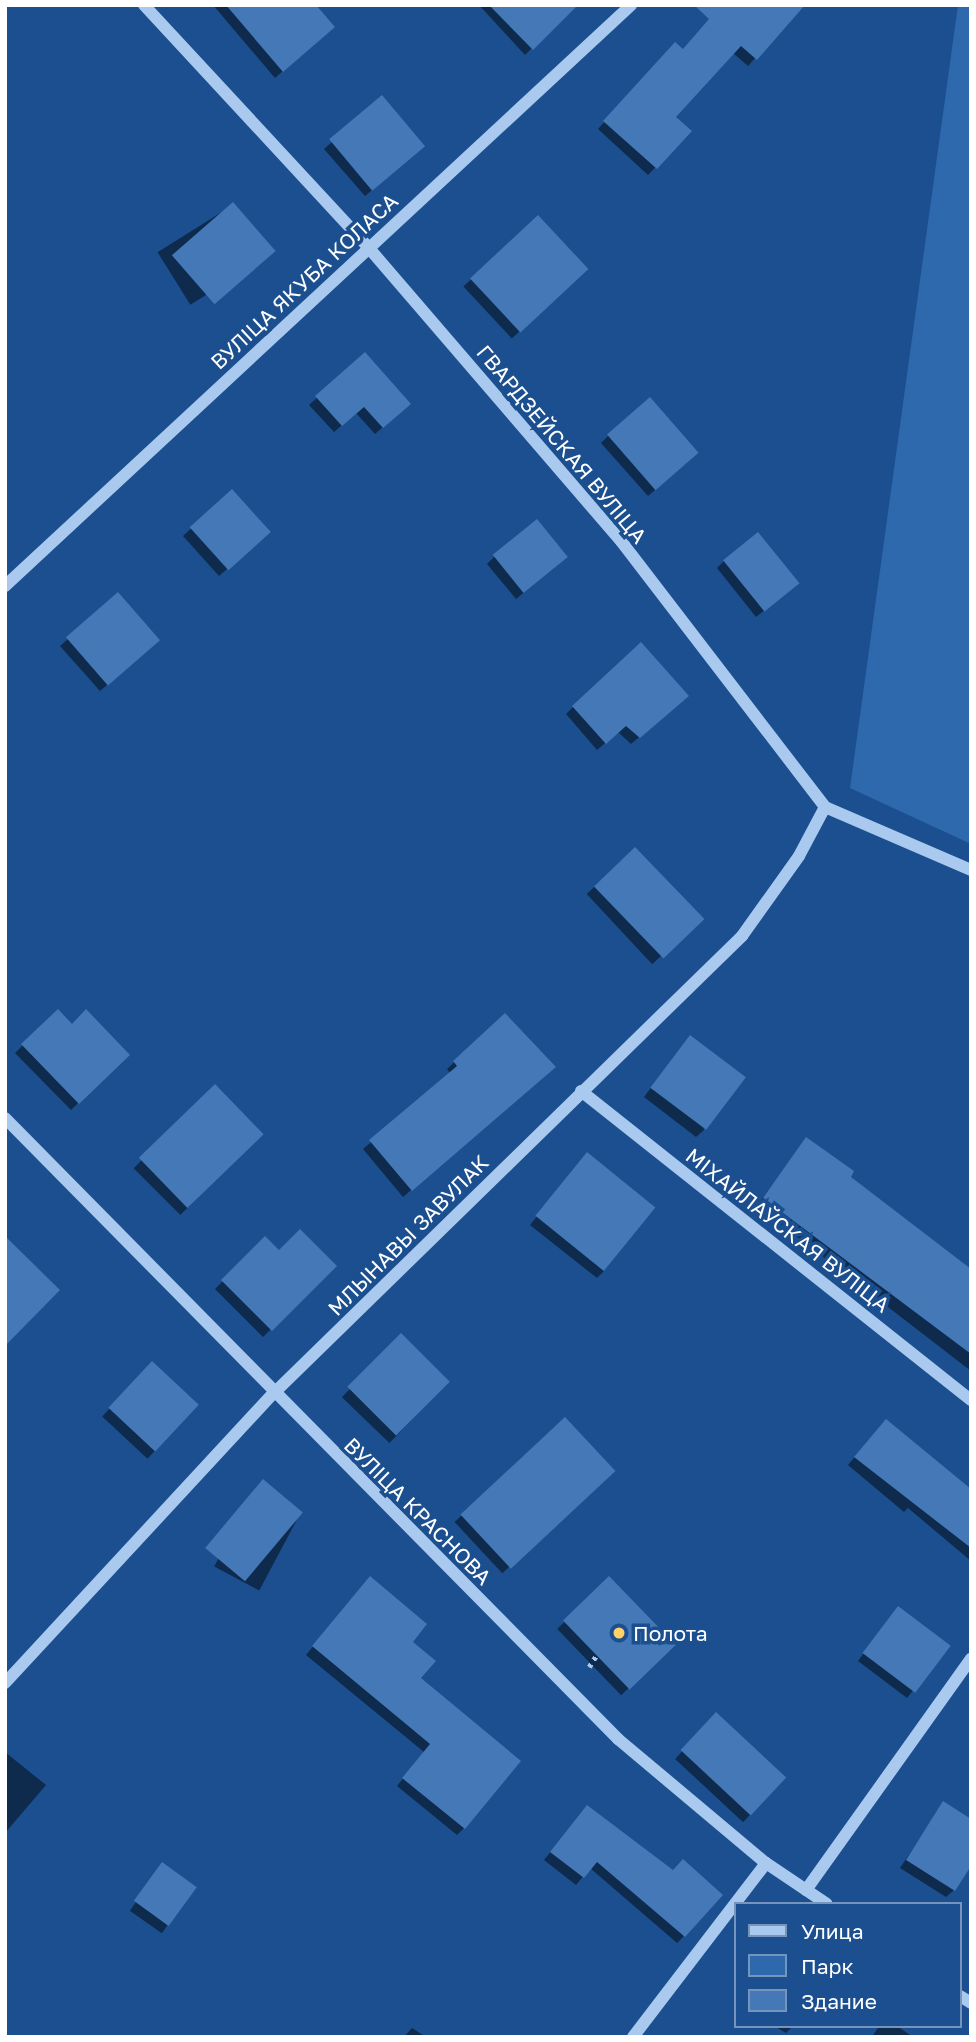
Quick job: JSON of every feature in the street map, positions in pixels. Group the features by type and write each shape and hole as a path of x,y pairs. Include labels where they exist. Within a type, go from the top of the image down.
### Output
{"street":[{"name":"ГВАРДЗЕЙСКАЯ ВУЛІЦА","path":"144,5 368,247 621,541 825,807 971,870"},
{"name":"ВУЛІЦА ЯКУБА КОЛАСА","path":"5,586 631,5"},
{"name":"МЛЫНАВЫ ЗАВУЛАК","path":"5,1683 274,1394 581,1091 743,936 799,856 825,807"},
{"name":"МІХАЙЛАЎСКАЯ ВУЛІЦА","path":"581,1091 971,1399"},
{"name":"ВУЛІЦА КРАСНОВА","path":"5,1118 274,1394 618,1739 766,1863 824,1902"},
{"path":"806,1890 971,1659"},
{"path":"736,1902 766,1863"},
{"path":"633,2037 734,1905"}],"green space":[{"path":"958,5 971,5 971,844 850,788"}],"building":[{"path":"226,5 316,5 335,27 283,72"},
{"path":"489,5 578,5 533,50"},
{"path":"694,5 805,5 757,60 741,46 676,117 692,131 657,169 603,121 675,42 683,49 709,19"},
{"path":"382,95 425,146 372,191 329,139"},
{"path":"233,202 276,251 215,304 172,255"},
{"path":"538,215 588,269 520,333 470,278"},
{"path":"365,352 411,404 383,428 364,407 342,426 315,396"},
{"path":"650,397 699,453 656,490 607,434"},
{"path":"232,489 271,532 228,570 190,527"},
{"path":"537,519 568,557 524,593 493,555"},
{"path":"758,532 800,583 765,612 723,560"},
{"path":"118,592 160,640 108,686 66,637"},
{"path":"641,642 689,696 640,738 626,726 606,744 572,706"},
{"path":"635,847 704,919 663,959 594,887"},
{"path":"58,1009 72,1024 86,1009 130,1055 79,1104 21,1044"},
{"path":"505,1013 556,1067 412,1191 369,1140 457,1066 453,1061"},
{"path":"690,1035 746,1077 706,1130 650,1088"},
{"path":"215,1084 264,1134 187,1208 139,1158"},
{"path":"806,1137 854,1171 851,1177 971,1269 971,1354 763,1198"},
{"path":"587,1152 655,1207 604,1271 535,1216"},
{"path":"300,1229 337,1266 272,1331 221,1280 265,1236 279,1250"},
{"path":"5,1236 60,1290 5,1346"},
{"path":"401,1333 450,1382 396,1436 347,1387"},
{"path":"152,1361 199,1405 155,1451 108,1408"},
{"path":"565,1417 615,1471 511,1569 460,1515"},
{"path":"886,1419 971,1489 971,1548 854,1457"},
{"path":"263,1479 303,1512 245,1581 205,1548"},
{"path":"370,1576 427,1624 413,1642 436,1661 421,1678 521,1761 465,1829 402,1778 430,1744 312,1646"},
{"name":"Полота","path":"609,1576 676,1645 630,1690 563,1620"},
{"path":"898,1606 951,1646 915,1693 862,1653"},
{"path":"716,1712 786,1777 751,1816 681,1750"},
{"path":"943,1801 971,1819 971,1866 955,1891 906,1860"},
{"path":"587,1805 673,1870 683,1859 723,1895 685,1937 597,1862 584,1878 550,1852"},
{"path":"162,1862 197,1887 169,1926 134,1901"}],"place":[{"name":"Полота","path":"619,1633"}]}
